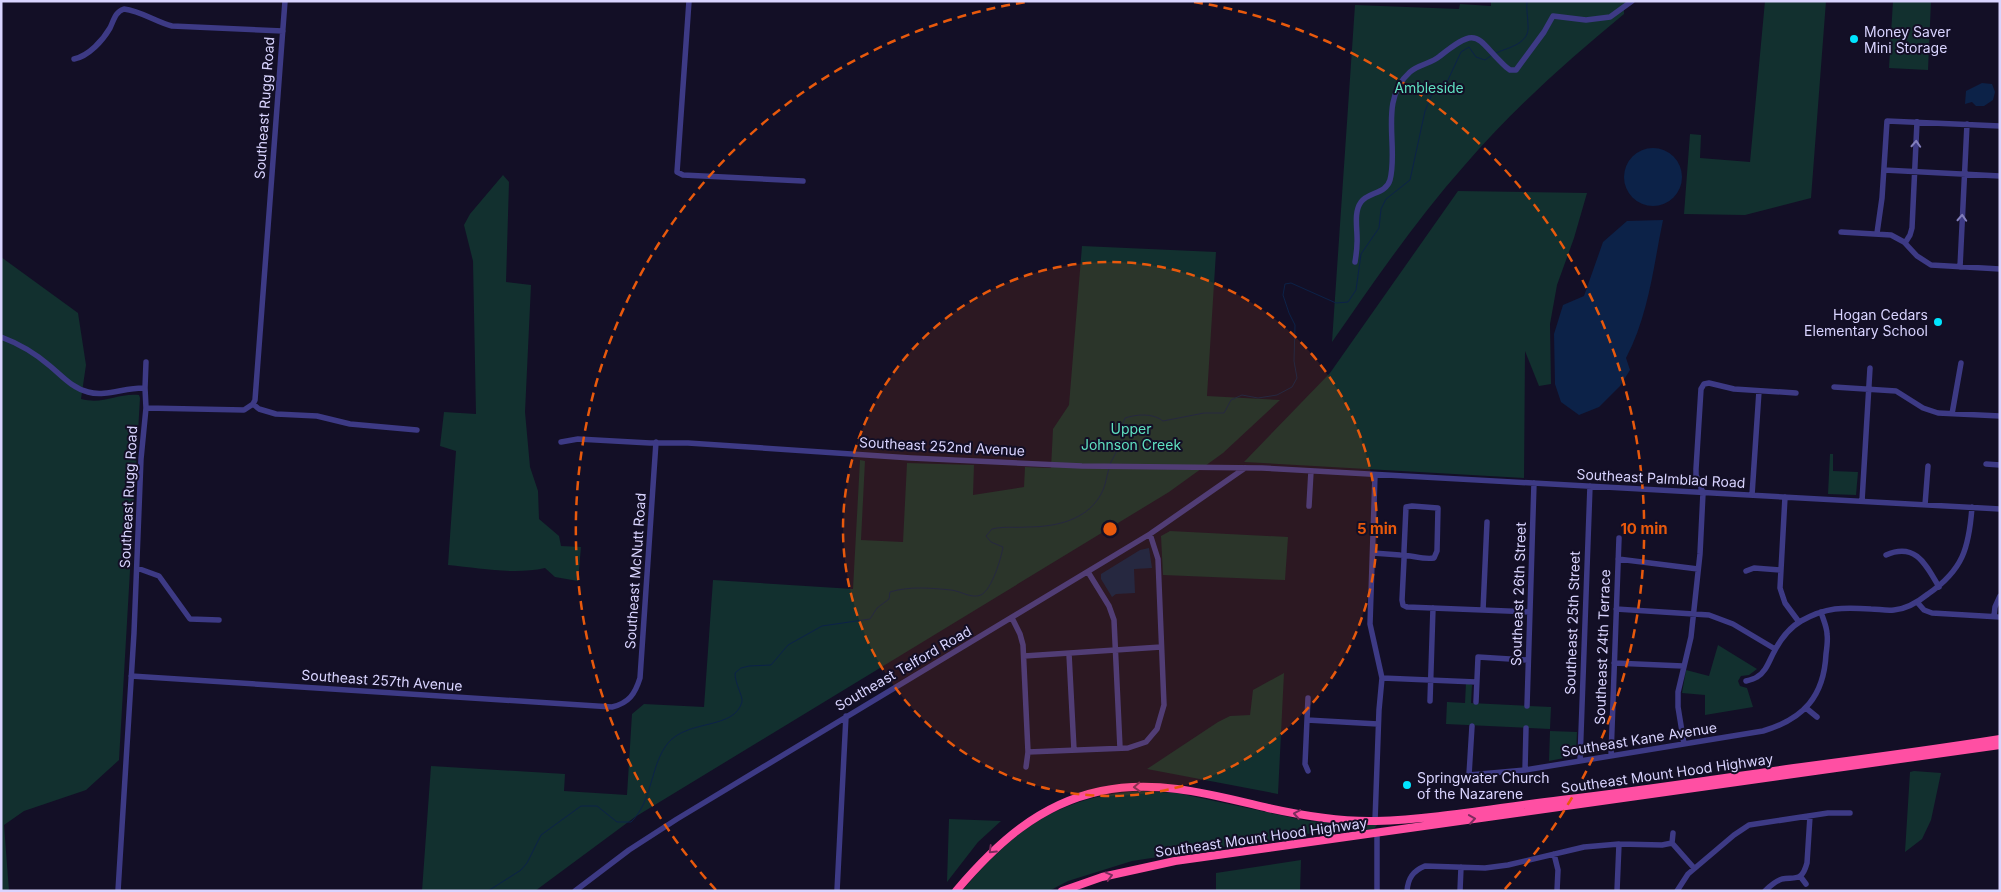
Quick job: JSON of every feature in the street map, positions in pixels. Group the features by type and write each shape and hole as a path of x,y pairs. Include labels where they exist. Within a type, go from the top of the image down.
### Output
{"highway":[{"name":"Southeast Mount Hood Highway","path":"956,891 996,847 1027,822 1068,800 1103,790 1144,786 1191,790 1303,815 1375,821 1433,816 1624,792 2000,739"},
{"name":"Southeast Mount Hood Highway","path":"1062,891 1102,877 1175,861 2000,745"},
{"path":"1377,832 1379,827 1422,821 1433,816"}],"street":[{"name":"Southeast Rugg Road","path":"118,891 137,568 142,444 146,408 244,410 253,404 256,393 285,1"},
{"path":"689,1 677,172 683,175 803,181"},
{"path":"1355,262 1357,210 1364,198 1384,189 1388,184 1392,168 1390,134 1393,102 1398,89 1408,74 1416,68 1432,62 1459,42 1468,38 1478,40 1510,70 1519,67 1553,16 1586,20 1610,17 1632,1"},
{"path":"74,59 88,53 100,41 117,14 124,9 172,26 283,31"},
{"path":"1877,233 1887,121 2000,126"},
{"path":"1905,243 1911,232 1917,122"},
{"path":"1960,267 1967,124"},
{"path":"1884,170 2000,176"},
{"path":"1842,232 1891,235 1905,243 1926,263 1936,266 2000,269"},
{"path":"1,337 16,342 32,352 79,389 100,394 144,388"},
{"path":"146,362 144,388 146,408"},
{"path":"1952,414 1961,363"},
{"path":"1862,501 1870,368"},
{"path":"1684,744 1678,708 1678,692 1691,637 1698,569 1703,493 1696,475 1700,390 1705,384 1710,383 1731,389 1796,393"},
{"path":"1834,387 1896,391 1923,408 1938,413 2000,416"},
{"path":"1752,495 1759,391"},
{"path":"253,404 259,409 276,414 317,416 350,424 417,430"},
{"name":"Southeast 252nd Avenue","path":"561,442 578,439 688,443 911,458 1116,467 1245,468 1322,471"},
{"name":"Southeast McNutt Road","path":"630,700 636,691 640,678 656,442"},
{"path":"1986,464 2000,465"},
{"path":"1925,505 1928,466"},
{"name":"Southeast Telford Road","path":"575,891 629,850 668,824 1150,534 1245,468"},
{"path":"1309,506 1311,471"},
{"name":"Southeast Palmblad Road","path":"1322,471 2000,509"},
{"path":"1375,475 1370,624 1382,678 1378,724 1375,821"},
{"name":"Southeast 26th Street","path":"1527,706 1534,483"},
{"name":"Southeast 25th Street","path":"1580,761 1590,486"},
{"path":"1785,497 1780,588 1783,598 1799,622"},
{"path":"1373,553 1404,555 1428,559 1434,558 1437,550 1438,508 1406,507 1404,555 1403,605 1407,607 1530,612"},
{"path":"1746,681 1761,674 1784,636 1799,622 1829,609 1846,607 1894,610 1917,602 1939,586 1952,574 1965,553 1970,535 1972,508"},
{"path":"1483,610 1487,522"},
{"path":"1028,752 1137,746 1153,736 1161,721 1164,705 1158,559 1150,534"},
{"name":"Southeast 24th Terrace","path":"1611,756 1618,538"},
{"path":"1886,556 1894,552 1914,554 1922,560 1939,586"},
{"path":"1618,560 1698,569"},
{"path":"137,568 159,576 190,619 219,620"},
{"path":"1746,571 1754,568 1781,570"},
{"path":"1088,572 1112,613 1116,651 1120,748"},
{"path":"1917,602 1924,610 1932,613 1997,616 1995,607 2000,596"},
{"path":"1430,701 1433,608"},
{"path":"1616,609 1693,614 1722,619 1775,649"},
{"name":"Southeast Kane Avenue","path":"1472,726 1469,774 1525,770 1764,731 1787,722 1806,708 1820,686 1826,662 1827,634 1821,612"},
{"path":"1012,618 1022,640 1024,656 1028,752 1026,767"},
{"path":"1024,656 1161,647"},
{"path":"1069,654 1074,750"},
{"path":"1476,702 1478,657 1528,660"},
{"path":"1614,663 1683,666"},
{"name":"Southeast 257th Avenue","path":"131,676 612,707 622,705 630,700"},
{"path":"1382,678 1476,682"},
{"path":"1308,698 1305,764 1308,771"},
{"path":"1806,708 1816,717"},
{"path":"837,891 846,716"},
{"path":"1307,720 1378,724"},
{"path":"1525,770 1526,728"},
{"path":"1677,891 1684,878 1694,868 1749,825 1810,816 1850,813"},
{"path":"1765,891 1781,879 1794,879 1800,876 1807,863 1810,816"},
{"path":"1377,832 1377,891"},
{"path":"1673,833 1672,843 1694,868"},
{"path":"1406,891 1410,878 1419,868 1425,866 1485,868 1508,865 1584,847 1619,844 1662,845 1672,843"},
{"path":"1617,891 1619,844"},
{"path":"1554,854 1558,870 1556,891"},
{"path":"1460,891 1461,867"},
{"path":"1800,876 1806,884"}],"green space":[{"name":"Ambleside","path":"1491,1 1633,1 1624,9 1624,14 1561,68 1482,145 1412,230 1332,342 1355,5 1459,9 1460,4 1491,6"},
{"path":"1765,1 1826,1 1811,198 1745,215 1684,214 1690,134 1701,135 1700,158 1750,162"},
{"path":"1893,1 1931,1 1928,70 1889,68"},
{"path":"503,175 509,182 506,282 531,285 525,412 530,467 538,491 539,519 559,536 561,546 581,547 578,581 555,577 545,568 509,571 448,565 456,451 440,446 444,412 476,414 473,261 464,225 470,214"},
{"path":"1458,191 1587,193 1574,238 1557,285 1550,324 1551,384 1539,386 1525,351 1524,478 1244,462 1330,373"},
{"name":"Upper Johnson Creek","path":"1082,246 1216,252 1207,396 1280,400 1223,453 1169,492 635,817 535,891 422,891 431,766 565,774 564,791 627,795 632,714 644,704 704,707 713,580 853,589 860,460 865,461 861,540 903,542 907,463 974,465 973,495 1024,487 1025,467 1051,468 1053,429 1069,405"},
{"path":"1,257 78,313 86,365 81,399 97,401 131,395 139,395 140,398 119,760 86,790 24,811 4,825 9,891 1,891"},
{"path":"1830,454 1833,454 1833,471 1858,472 1856,495 1828,494"},
{"path":"1170,531 1288,537 1285,580 1163,575 1161,536"},
{"path":"1718,645 1757,669 1749,675 1741,676 1738,681 1740,686 1747,688 1753,707 1705,715 1705,695 1682,693 1686,670 1709,676"},
{"path":"1284,673 1278,794 1147,769 1218,722 1230,716 1250,715 1253,690"},
{"path":"1466,683 1472,685 1471,703 1551,707 1550,729 1446,724 1447,702 1465,703"},
{"path":"1550,731 1577,732 1576,754 1549,761"},
{"path":"1910,772 1941,773 1931,820 1922,839 1905,852"},
{"path":"1141,791 1177,793 1308,821 1377,825 1374,829 1358,831 1355,828 1333,830 1132,861 1068,881 1049,891 962,891 1000,850 1040,820 1085,800 1112,794"},
{"path":"949,819 1001,821 978,842 947,882"},
{"path":"1301,860 1300,891 1216,891 1216,873"}],"water":[{"path":"1982,83 1992,84 1995,92 1993,100 1984,106 1976,106 1972,102 1965,104 1966,91"},
{"path":"1647,148 1659,148 1674,156 1682,171 1682,183 1674,198 1659,206 1647,206 1632,198 1624,183 1624,171 1632,156"},
{"path":"1663,220 1645,308 1626,358 1630,370 1620,386 1599,407 1579,415 1561,402 1555,384 1554,334 1563,305 1584,296 1603,242 1627,221"},
{"path":"1149,548 1152,568 1134,569 1135,593 1116,594 1112,597 1101,579 1101,574 1140,550"}],"waterway":[{"path":"1496,53 1518,44 1526,37 1528,31 1527,1"},
{"path":"1110,464 1122,441 1121,428 1125,418 1145,415 1159,418 1163,421 1204,413 1224,413 1231,400 1242,395 1258,398 1277,395 1292,387 1297,378 1294,361 1295,325 1283,295 1285,284 1291,283 1336,303 1348,302 1356,290 1361,254 1379,228 1381,209 1386,199 1410,180 1425,111 1432,94 1437,87 1447,82 1461,52 1469,47 1476,57 1485,60 1492,55"},
{"path":"488,891 521,870 527,863 541,835 581,806 597,806 617,822 631,822 644,804 658,762 668,743 677,735 687,730 720,721 730,717 737,711 742,699 735,673 741,668 771,665 788,645 822,626 870,619 877,608 889,599 890,592 912,588 928,588 951,590 974,596 981,595 989,587 998,566 1003,547 991,542 986,536 992,529 1038,527 1071,520 1081,515 1097,500 1104,487 1109,468"}],"place":[{"name":"Money Saver Mini Storage","path":"1854,39"},
{"name":"Hogan Cedars Elementary School","path":"1938,322"},
{"name":"Springwater Church of the Nazarene","path":"1407,785"}]}
